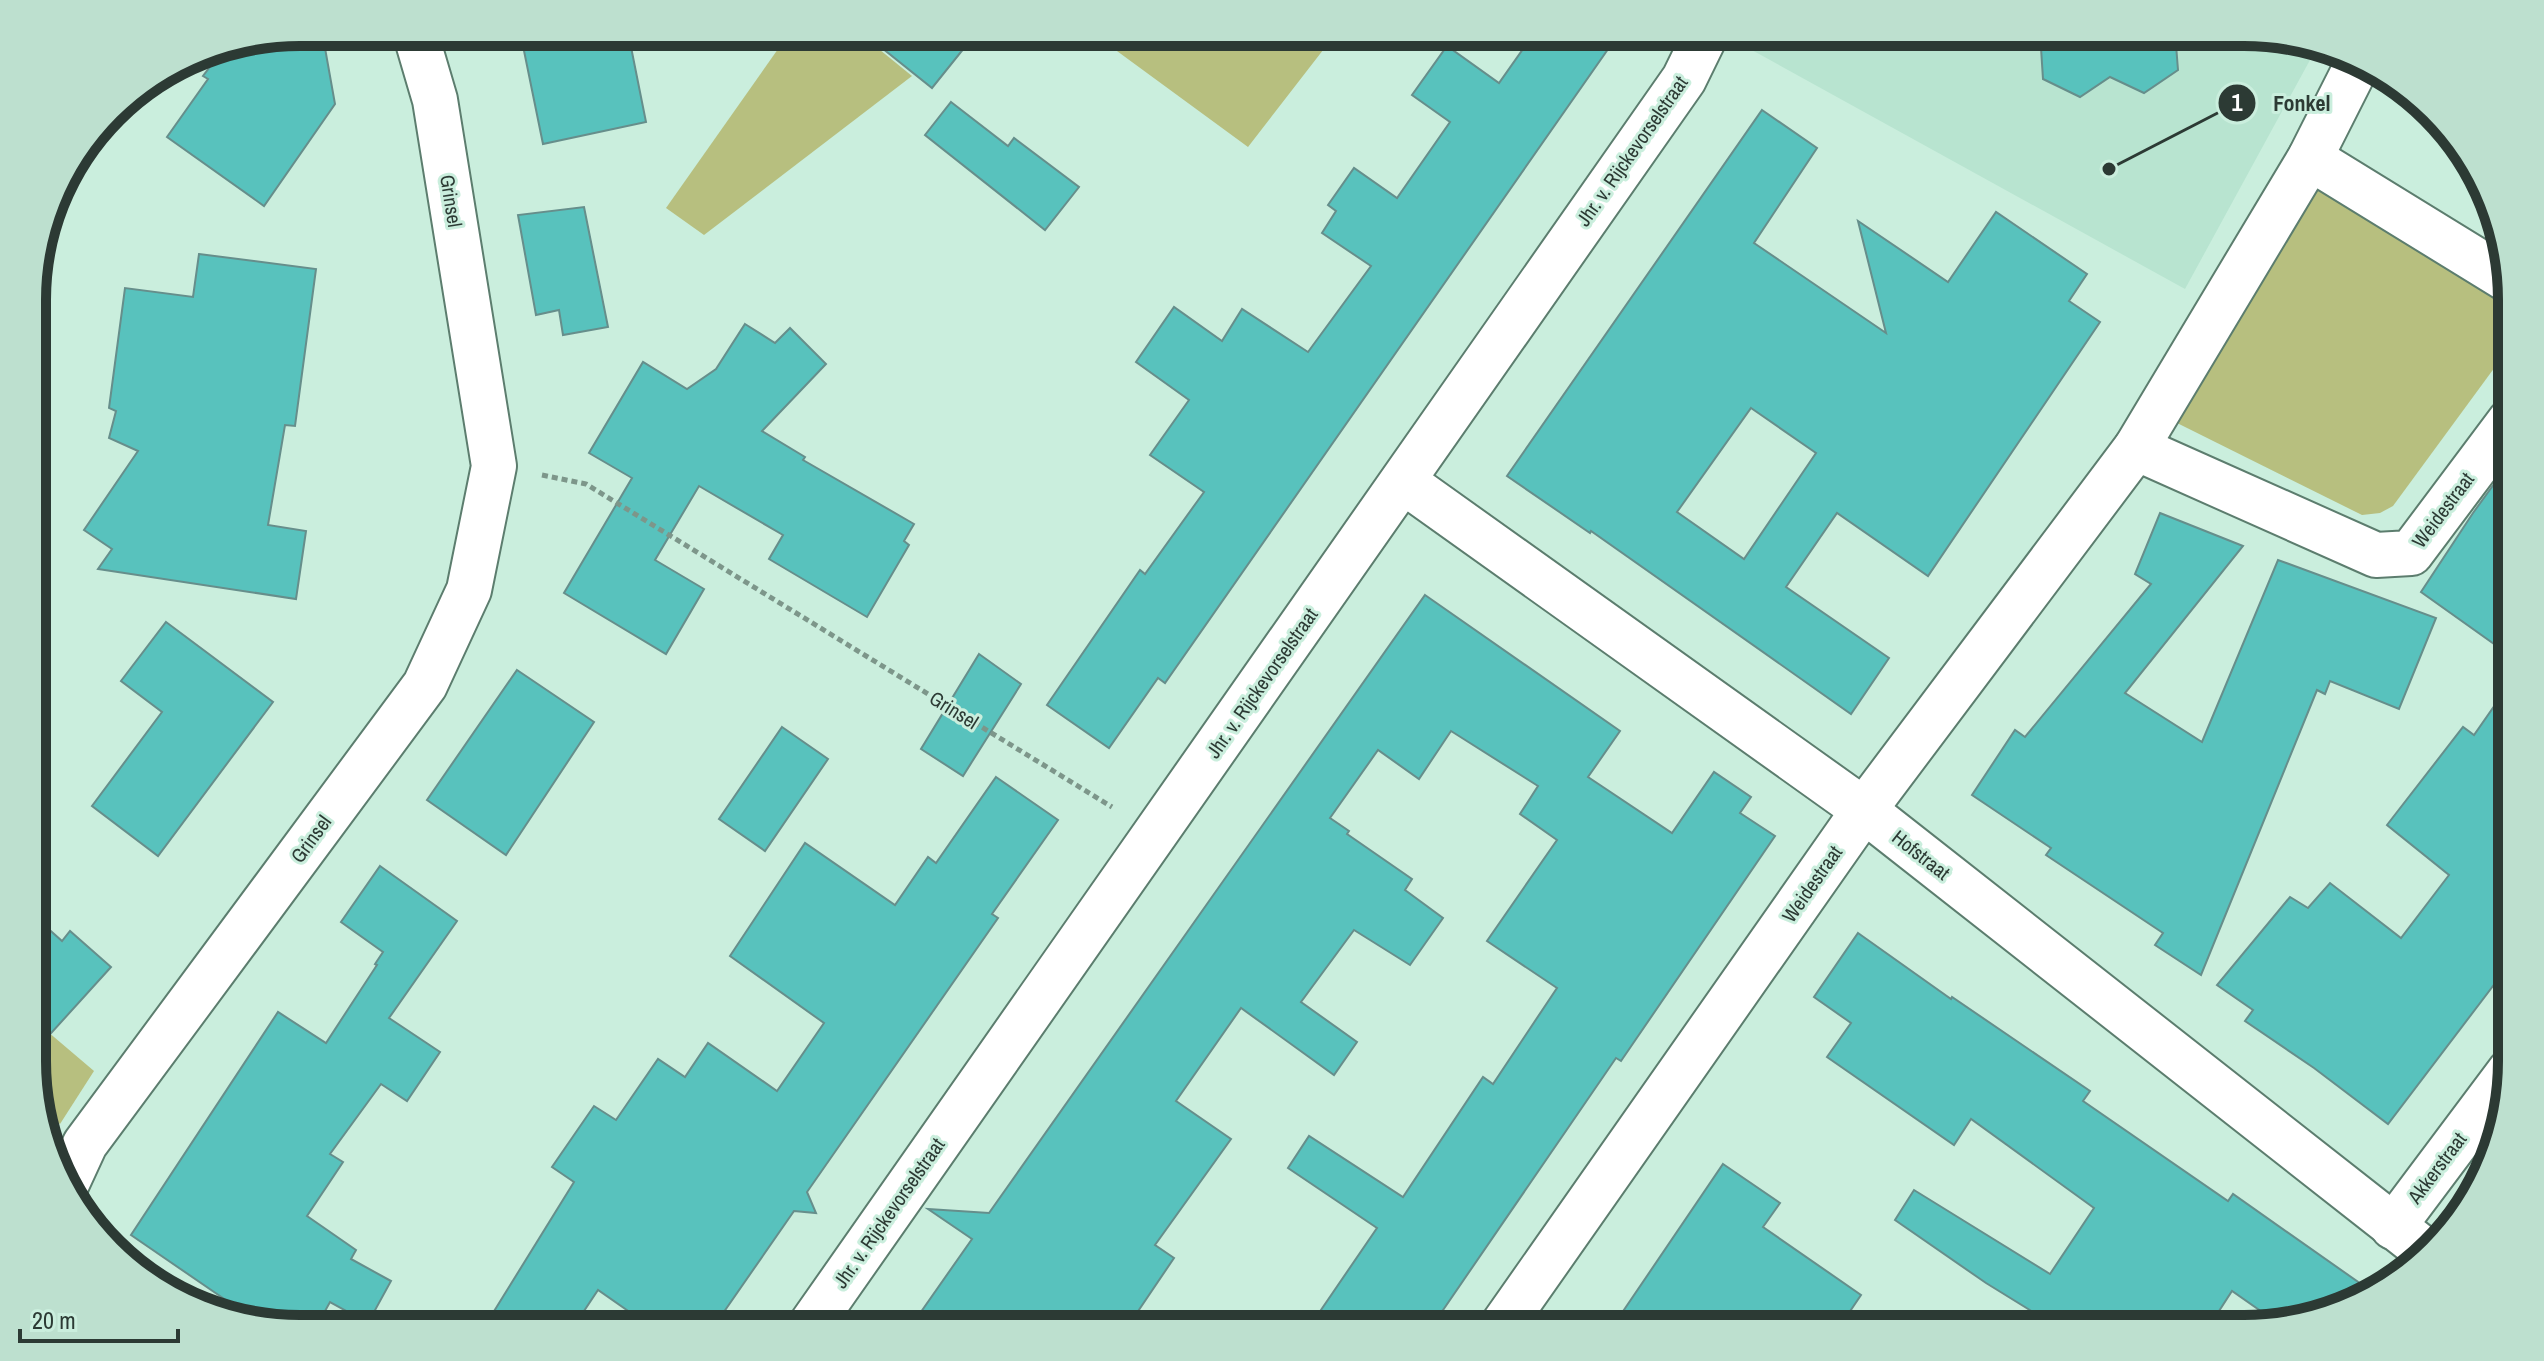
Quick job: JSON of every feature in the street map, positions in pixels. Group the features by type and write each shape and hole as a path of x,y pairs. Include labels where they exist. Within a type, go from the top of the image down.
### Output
{"street":[{"name":"Grinsel","path":"72,1173 85,1144 425,685 469,590 494,466 435,100 419,46"},
{"name":"Jhr. v. Rijckevorselstraat","path":"818,1315 1684,79 1700,46"},
{"name":"Weidestraat","path":"1510,1314 1864,810 2136,448 2310,158 2354,71"},
{"path":"2310,158 2496,273"},
{"name":"Weidestraat","path":"2136,448 2376,555 2411,553 2498,437"},
{"name":"Hofstraat","path":"1403,481 1864,810 2408,1238"},
{"name":"Akkerstraat","path":"2408,1238 2496,1094"}],"path":[{"name":"Grinsel","path":"494,466 586,484 1156,834"}],"shaded area":[{"path":"1751,46 2244,46 2312,56 2185,289 1750,49"}],"green space":[{"path":"780,46 875,46 912,76 704,235 666,208"},
{"path":"1110,46 1326,46 1248,147"},
{"path":"2312,181 2498,299 2498,363 2393,506 2380,513 2362,515 2165,417"},
{"path":"46,1030 94,1071 60,1124 53,1118 48,1094"}],"building":[{"path":"523,46 631,46 646,122 543,144"},
{"path":"880,46 966,46 932,88"},
{"path":"1447,46 1499,83 1525,46 1610,46 1165,683 1158,678 1109,748 1047,705 1140,570 1145,574 1204,492 1150,455 1189,400 1136,362 1174,307 1222,341 1242,309 1308,352 1371,266 1322,233 1336,211 1328,205 1354,168 1397,198 1450,122 1412,95"},
{"path":"2041,46 2176,46 2178,70 2144,93 2110,77 2080,97 2043,79"},
{"path":"267,48 325,48 335,104 264,206 167,137 208,79 203,76 215,60 234,55"},
{"path":"951,102 1008,146 1014,138 1079,187 1045,230 925,135"},
{"path":"1762,110 1817,148 1754,243 1886,333 1858,221 1948,282 1996,212 2087,274 2069,301 2100,322 1928,576 1837,513 1786,587 1889,658 1851,714 1591,531 1507,476","holes":["1751,408 1816,453 1744,559 1677,512"]},
{"path":"584,207 608,327 563,335 559,310 536,315 518,215"},
{"path":"199,254 316,269 295,426 285,425 268,525 306,531 296,599 98,569 112,549 84,530 138,451 109,438 116,411 109,408 125,288 193,297"},
{"path":"745,324 775,343 790,328 826,364 762,431 805,457 803,460 914,524 904,541 909,545 867,617 769,559 783,535 699,486 655,560 704,589 666,654 564,593 632,478 589,453 643,362 687,389 716,369"},
{"path":"2498,479 2498,647 2421,592"},
{"path":"2160,513 2243,546 2125,693 2202,742 2278,560 2436,618 2399,709 2330,681 2325,694 2317,690 2201,975 2155,945 2163,933 2046,855 2051,848 1972,795 2015,730 2025,737 2151,584 2135,574"},
{"path":"1425,595 1620,731 1588,777 1672,833 1714,772 1751,797 1740,813 1775,836 1621,1061 1616,1058 1440,1314 1318,1314 1377,1228 1288,1168 1309,1136 1403,1197 1483,1077 1493,1084 1557,988 1487,941 1557,840 1520,814 1538,786 1451,731 1419,779 1378,750 1330,818 1349,831 1347,834 1412,879 1405,890 1443,918 1410,965 1354,930 1301,1002 1357,1042 1334,1075 1241,1008 1176,1101 1231,1139 1155,1245 1174,1258 1136,1315 919,1315 972,1239 928,1209 989,1213"},
{"path":"166,622 273,702 158,856 92,806 162,712 121,681"},
{"path":"979,654 1021,684 963,776 921,749"},
{"path":"517,670 594,722 506,855 427,800"},
{"path":"2498,701 2498,979 2388,1124 2245,1021 2253,1010 2217,985 2290,897 2308,908 2330,883 2401,938 2449,875 2387,825 2463,727 2474,735"},
{"path":"782,727 828,759 765,851 719,819"},
{"path":"996,777 1058,820 992,914 998,918 807,1192 816,1213 794,1211 722,1315 634,1315 598,1290 581,1315 492,1315 574,1182 552,1167 594,1106 616,1120 658,1059 685,1077 708,1043 777,1091 824,1023 730,956 805,843 895,905 928,857 936,863"},
{"path":"380,866 457,921 389,1018 440,1052 407,1101 381,1084 330,1154 343,1162 307,1216 356,1250 351,1259 391,1281 372,1315 353,1315 330,1302 323,1315 267,1313 233,1306 131,1235 278,1012 326,1043 383,952 341,922"},
{"path":"46,927 62,941 70,931 111,967 46,1039"},
{"path":"1858,933 2090,1091 2083,1101 2228,1201 2233,1194 2363,1285 2326,1302 2264,1314 2232,1291 2217,1314 2036,1314 1895,1220 1914,1190 2050,1274 2094,1208 1971,1119 1954,1145 1827,1057 1851,1023 1814,997"},
{"path":"1723,1164 1780,1203 1763,1227 1861,1295 1848,1314 1621,1314"}],"place":[{"name":"Fonkel","path":"2109,169"}]}
